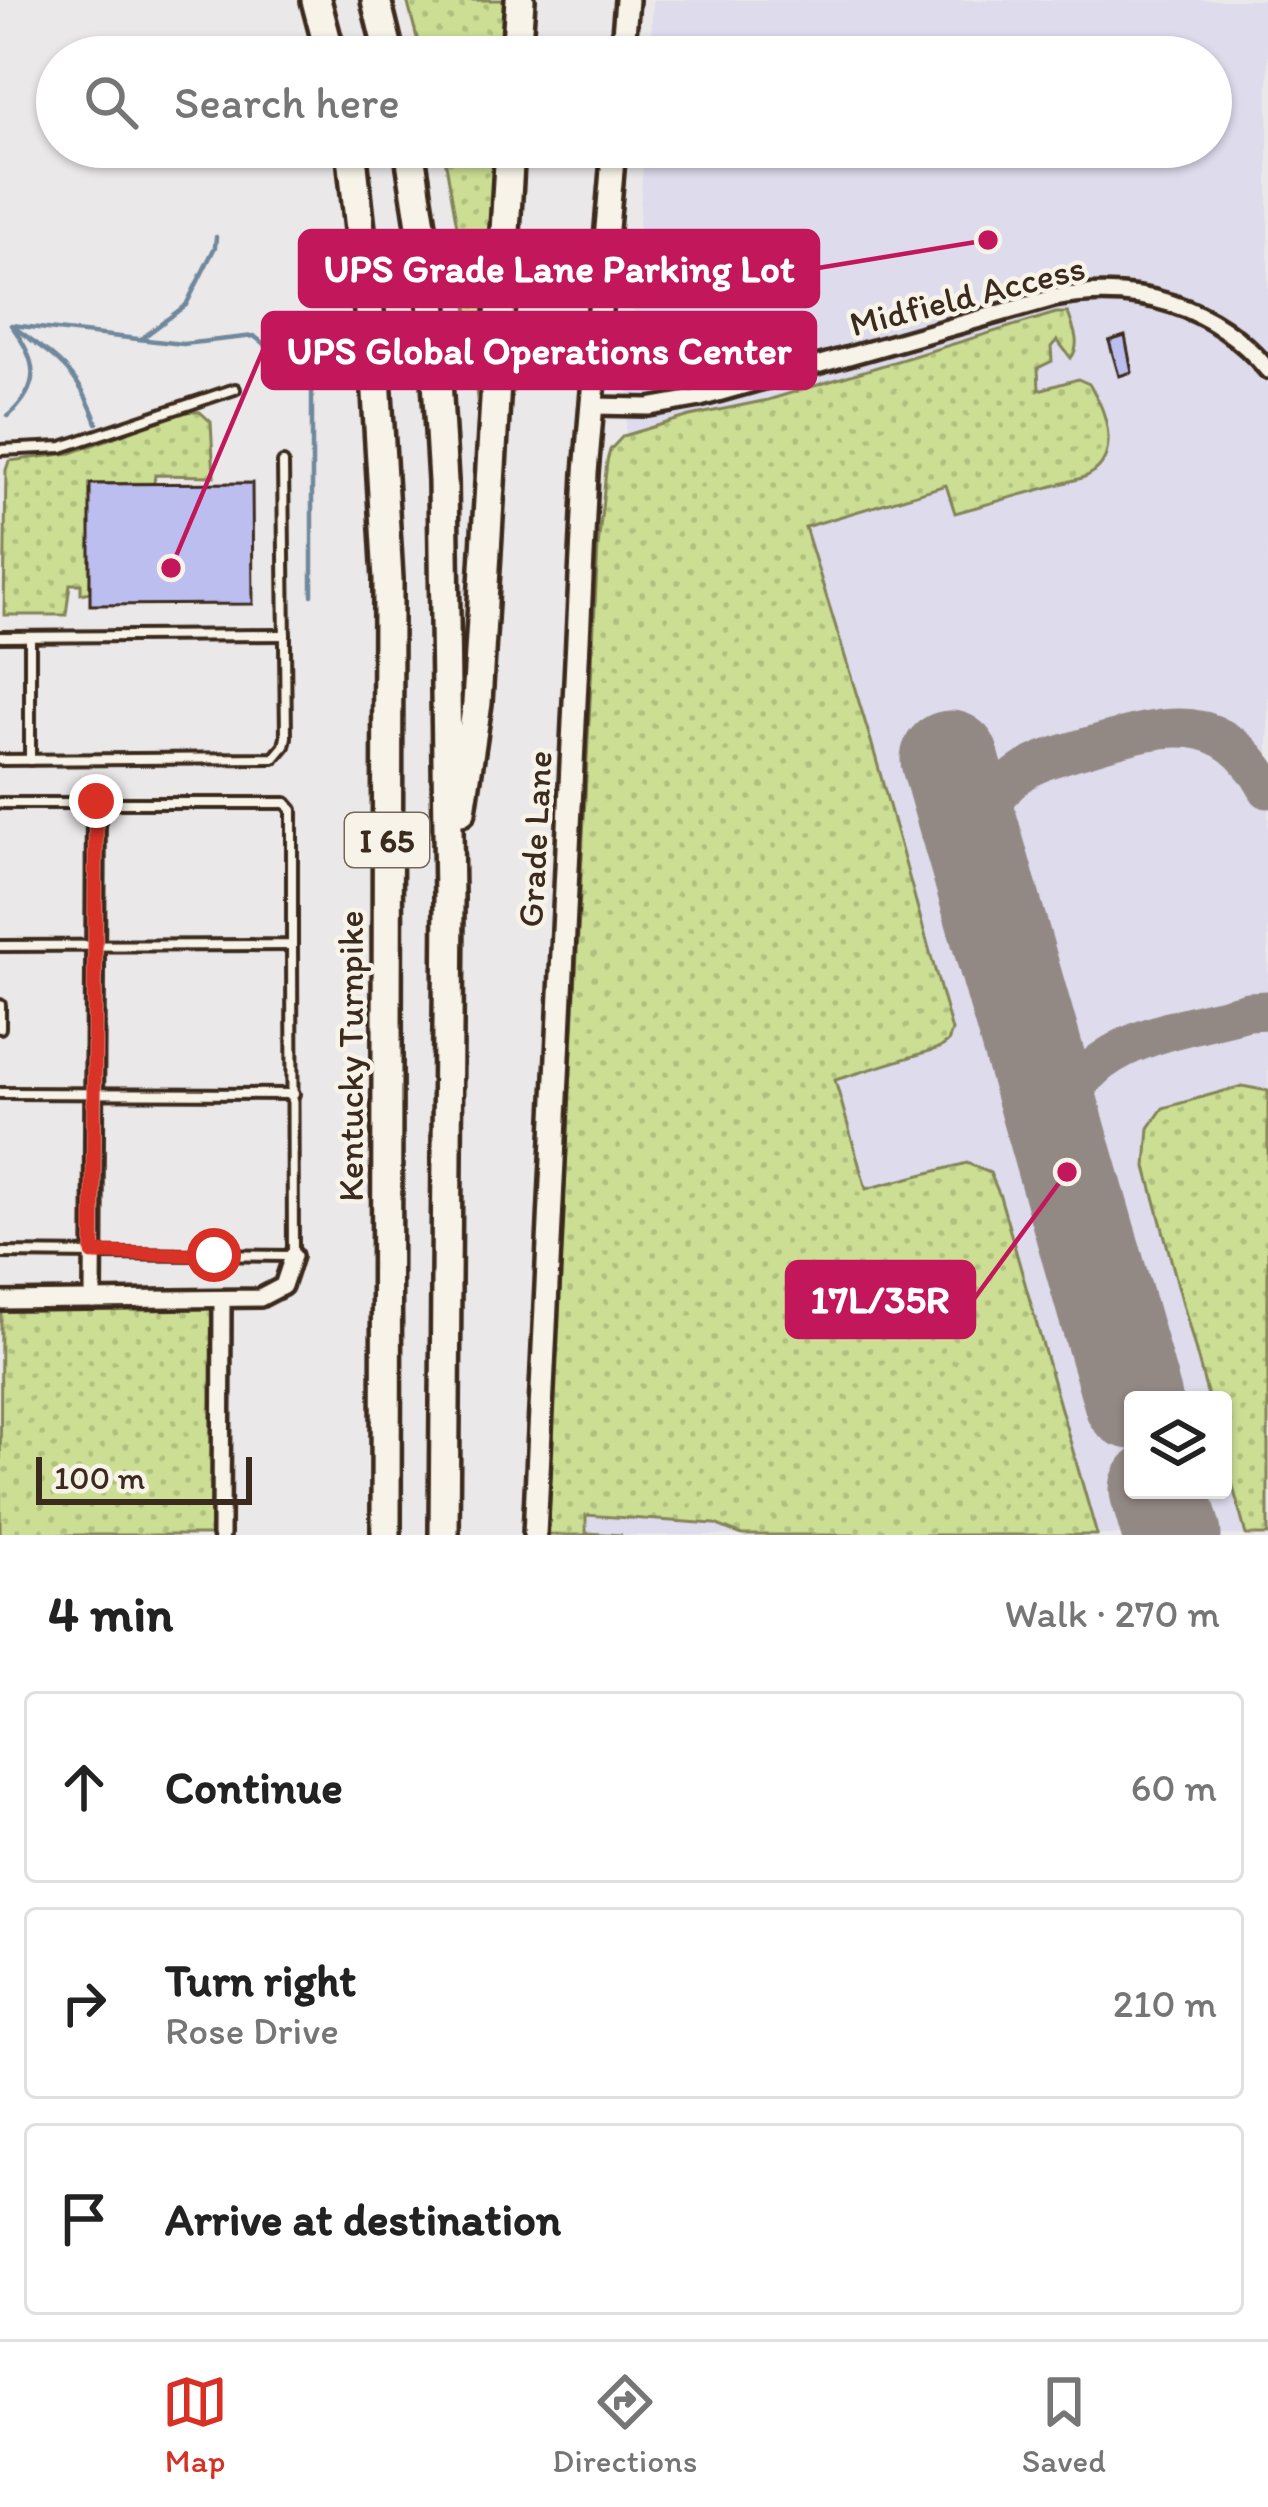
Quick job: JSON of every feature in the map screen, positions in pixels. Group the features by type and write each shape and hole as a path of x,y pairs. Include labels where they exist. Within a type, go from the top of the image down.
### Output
{"highway":[{"path":"376,0 385,36"},
{"path":"517,36 520,0"},
{"path":"314,4 324,36"},
{"name":"Kentucky Turnpike","path":"352,168 376,376 388,579 386,1535"},
{"name":"I 65","path":"412,168 430,275 439,378 446,588 444,1535"},
{"path":"448,899 477,703 509,168"}],"main road":[{"path":"624,36 627,0"},
{"name":"Grade Lane","path":"535,1535 591,406 612,168"}],"street":[{"name":"Midfield Access","path":"591,406 687,401 1054,298 1108,291 1133,292 1188,308 1230,333 1268,370"},
{"path":"93,1300 96,801"},
{"path":"0,1300 260,1298 283,1286 293,1256"},
{"path":"221,1535 222,1299"}],"lane":[{"path":"0,450 62,447 235,389"},
{"path":"0,760 274,758 280,754 286,737 283,463"},
{"path":"0,637 285,635"},
{"path":"30,637 30,760"},
{"path":"0,803 286,803 292,810 294,1094 293,1256 0,1253"},
{"path":"0,946 292,944"},
{"path":"0,1005 0,1028"},
{"path":"0,1093 294,1094"}],"shaded area":[{"path":"653,0 1268,0 1268,1535 556,1535 643,168 1232,168 1232,36 651,36"}],"green space":[{"path":"407,0 508,0 505,36 416,36"},
{"path":"447,168 497,168 480,427 461,249"},
{"path":"1068,313 1076,347 1071,358 1057,340 1051,347 1052,361 1038,368 1039,390 1078,379 1089,384 1102,409 1108,436 1103,461 1095,471 955,513 946,485 805,527 952,1031 940,1048 835,1080 866,1189 967,1163 990,1173 1097,1535 742,1535 715,1524 586,1515 586,1533 622,1535 547,1535 598,547 610,450 623,436 768,400"},
{"path":"185,411 200,412 211,422 214,476 155,475 154,483 91,484 90,592 81,594 81,584 70,584 66,615 4,615 9,461 71,453"},
{"path":"1242,1086 1268,1091 1268,1535 1246,1535 1232,1483 1232,1391 1207,1391 1146,1167 1149,1128 1163,1108"},
{"path":"1,1306 211,1307 217,1314 218,1535 0,1535"}],"building":[{"path":"1125,336 1132,372 1119,376 1109,341"},
{"path":"252,483 253,604 90,605 90,484"}],"waterway":[{"path":"141,339 186,305 216,237"},
{"path":"8,416 27,394 32,372 11,325 183,344 254,336 312,382 312,595"},
{"path":"15,328 65,368 97,423"}],"taxiway":[{"path":"982,874 986,822 1000,793 1029,768 1065,753 1144,732 1191,728 1232,745 1268,789"},
{"path":"1067,1172 1066,1114 1076,1089 1093,1069 1115,1053 1168,1031 1268,1010"}],"runway":[{"path":"950,760 1130,1391"},
{"path":"1162,1499 1172,1535"}],"place":[{"name":"UPS Grade Lane Parking Lot","path":"988,240"},
{"name":"UPS Global Operations Center","path":"171,568"},
{"name":"17L/35R","path":"1067,1172"}],"route":[{"path":"96,801 93,1253 214,1255"}]}
